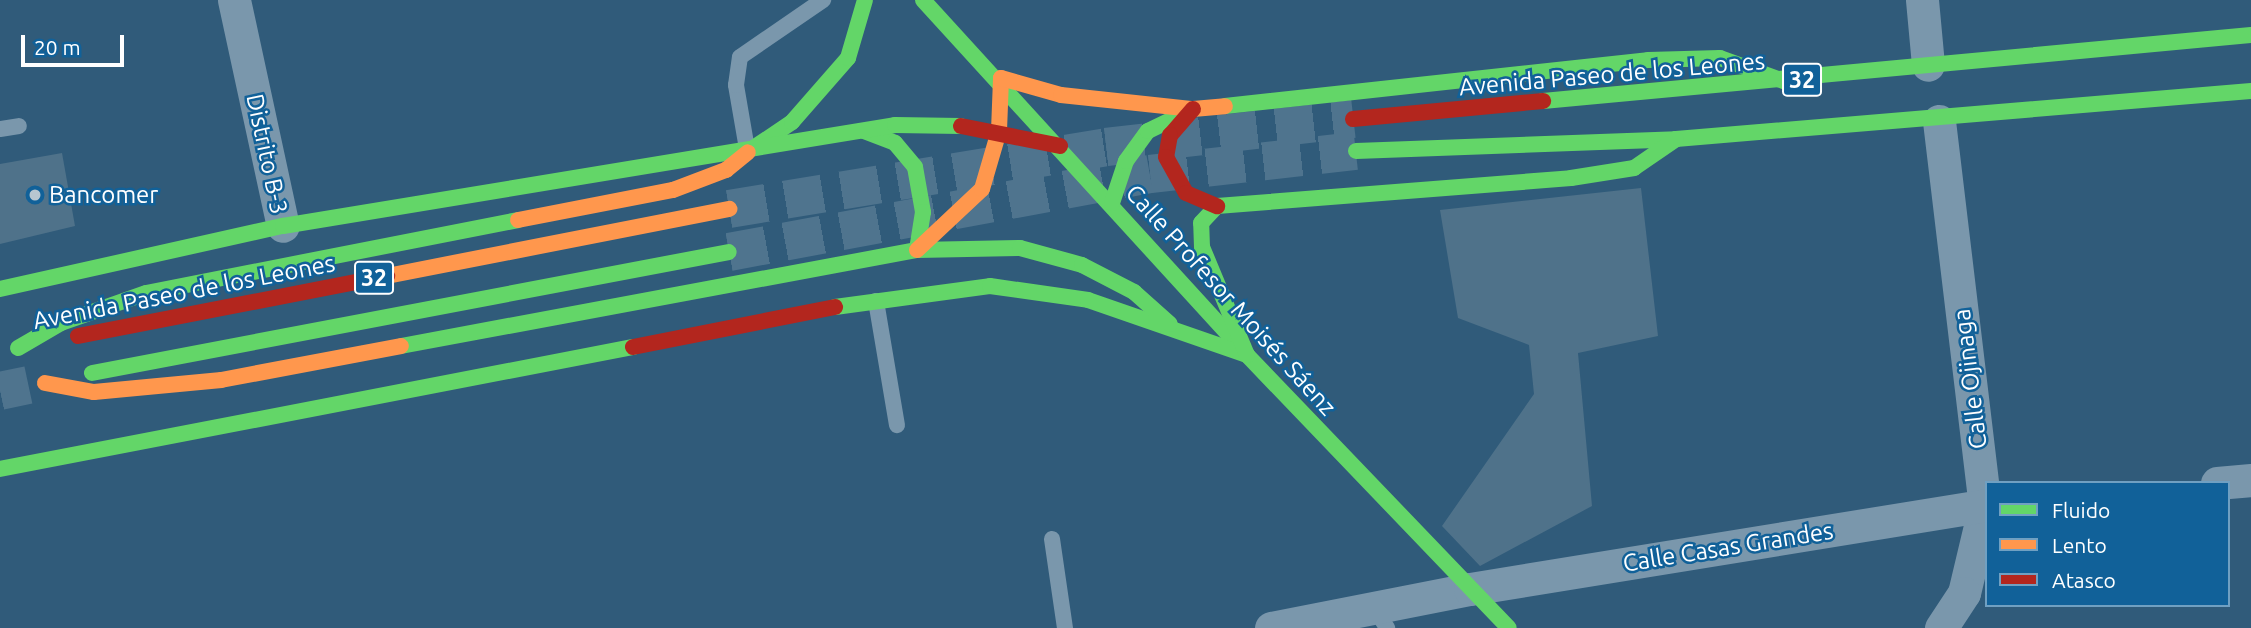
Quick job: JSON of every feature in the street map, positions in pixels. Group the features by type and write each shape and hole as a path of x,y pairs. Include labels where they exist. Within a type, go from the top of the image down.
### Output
{"main road":[{"path":"748,152 792,122 833,79 848,58 865,0"},
{"name":"Calle Profesor Moisés Sáenz","path":"923,0 1001,78 1247,355 1508,628"},
{"name":"Avenida Paseo de los Leones","path":"1353,120 1786,82 1928,65 2251,35"},
{"path":"837,307 957,219 982,189 999,131 1001,78 1127,105 1193,109 1648,60 1720,58 1786,82"},
{"name":"32","path":"1356,151 1676,139 1939,121 2251,91"},
{"path":"1112,203 1126,161 1148,131 1193,109"},
{"path":"1193,109 1170,135 1166,158 1186,193 1217,206 1571,178 1634,168 1676,139"},
{"path":"0,289 283,226 864,131 950,124 999,131 1060,146"},
{"path":"864,131 895,143 915,167 923,212 917,250"},
{"name":"Avenida Paseo de los Leones","path":"729,209 18,348 61,323 146,293 673,190 726,170 748,152"},
{"path":"1217,206 1201,223 1202,247 1247,355"},
{"path":"917,250 1020,248 1082,265 1134,292 1170,324"},
{"name":"32","path":"729,252 36,384 94,392 221,380 917,250"},
{"path":"0,468 837,307 990,286 1041,289 1170,324 1247,355"}],"street":[{"name":"Distrito B-3","path":"234,0 283,226"},
{"path":"1922,0 1928,65"},
{"name":"Calle Ojinaga","path":"1939,121 1985,497"},
{"path":"2230,482 2251,480"},
{"name":"Calle Casas Grandes","path":"1271,628 1381,618 1470,589 1985,505"},
{"name":"Calle Ojinaga","path":"1941,628 1964,593 1978,555 1985,511"}],"lane":[{"path":"748,152 736,85 740,57 823,0"},
{"path":"0,129 19,126"},
{"path":"876,301 897,425"},
{"path":"1052,539 1065,628"}],"building":[{"name":"Bancomer","path":"62,153 75,226 0,244 0,164"},
{"path":"1641,188 1658,336 1578,353 1592,506 1480,566 1442,526 1534,394 1529,345 1458,318 1440,210"}],"tunnel":[{"path":"729,209 1106,147 1353,119"},
{"path":"729,252 1150,174 1356,151"},
{"path":"0,391 28,385"}],"traffic: fast":[{"path":"755,147 792,122 848,58 865,0"},
{"path":"923,0 1247,355 1509,628"},
{"path":"1543,101 2251,35"},
{"path":"1225,106 1648,60 1720,58 1786,82"},
{"path":"1356,151 1676,139 2251,91"},
{"path":"1112,203 1126,161 1148,131 1185,113"},
{"path":"0,289 283,226 895,125 961,126"},
{"path":"864,131 895,143 915,167 923,212 917,250"},
{"path":"1247,355 1202,247 1201,223 1217,206 1571,178 1634,168 1676,139"},
{"path":"18,348 61,323 146,293 518,220"},
{"path":"401,346 917,250 1020,248 1082,265 1134,292 1170,324"},
{"path":"92,373 729,252"},
{"path":"835,307 990,286 1088,300 1247,355"},
{"path":"0,469 633,347"}],"traffic: slow":[{"path":"917,250 982,189 999,131 1001,78 1061,95 1193,109 1225,106"},
{"path":"518,220 673,190 726,170 748,152"},
{"path":"387,276 729,209"},
{"path":"45,383 94,392 221,380 401,346"}],"traffic: jam":[{"path":"1353,119 1543,101"},
{"path":"1193,109 1170,135 1166,157 1186,193 1217,206"},
{"path":"961,126 1060,146"},
{"path":"78,336 387,276"},
{"path":"633,347 835,307"}],"place":[{"name":"Bancomer","path":"35,195"}]}
